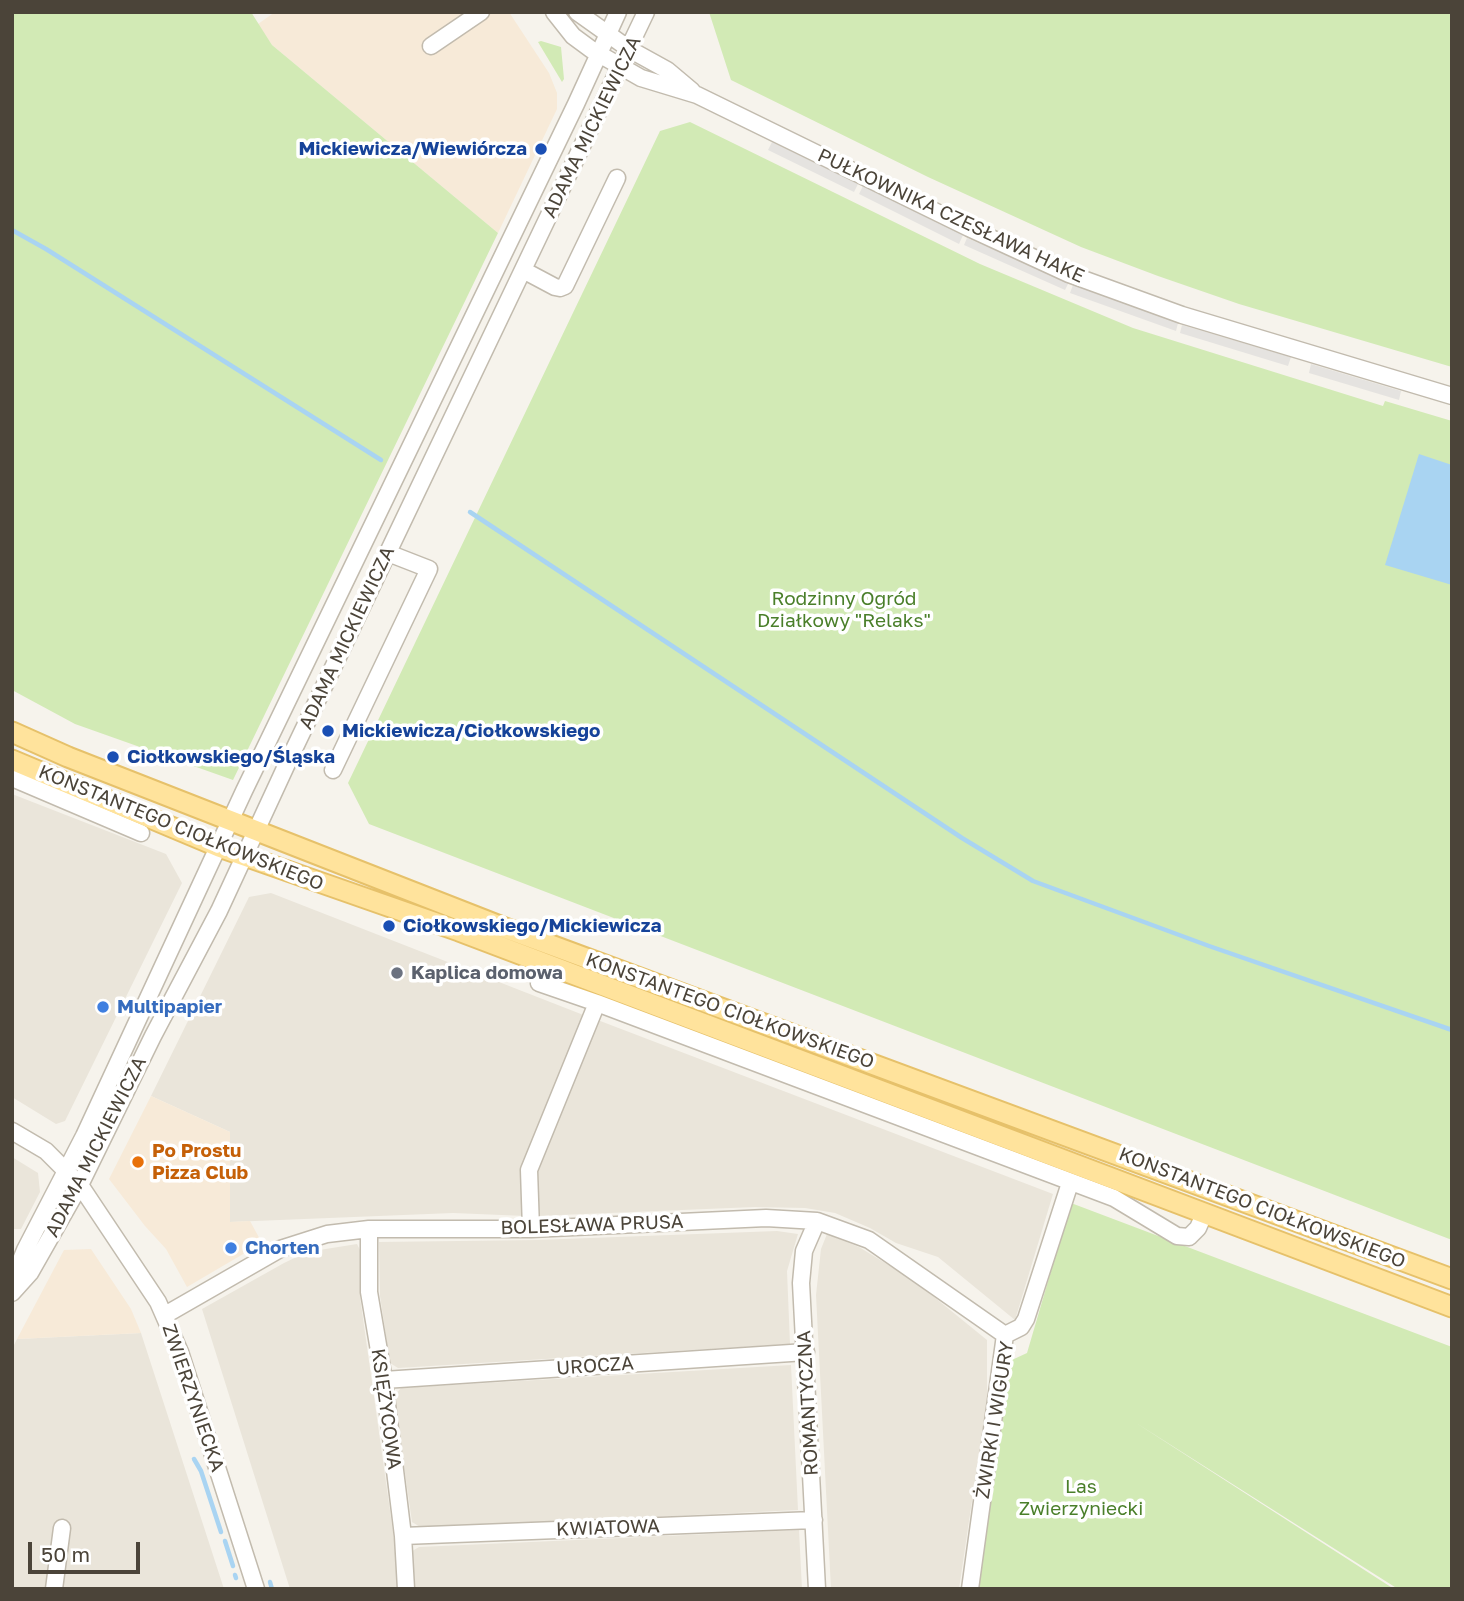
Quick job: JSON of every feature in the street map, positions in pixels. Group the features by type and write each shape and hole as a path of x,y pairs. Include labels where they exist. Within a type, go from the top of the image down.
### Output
{"main road":[{"name":"KONSTANTEGO CIOŁKOWSKIEGO","path":"12,732 256,832 633,976 1452,1279"},
{"name":"KONSTANTEGO CIOŁKOWSKIEGO","path":"12,760 148,827 219,847 459,930 1452,1307"},
{"path":"148,827 165,816 168,810 167,800 161,793"},
{"path":"310,880 306,872 307,863 313,858 321,857"}],"street":[{"path":"431,46 481,12"},
{"name":"PUŁKOWNIKA CZESŁAWA HAKE","path":"554,12 573,36 620,67 649,81 696,95 1069,274 1182,315 1452,396"},
{"name":"PUŁKOWNIKA CZESŁAWA HAKE","path":"577,12 629,49 667,70 696,95"},
{"name":"ADAMA MICKIEWICZA","path":"12,1282 19,1247 66,1169 102,1096 261,757 618,12"},
{"name":"ADAMA MICKIEWICZA","path":"12,1293 30,1273 80,1185 153,1036 219,911 646,12"},
{"path":"576,104 597,114"},
{"path":"523,270 555,287 565,286 617,178"},
{"path":"333,770 429,569 388,553"},
{"path":"261,757 269,768 277,770 286,766"},
{"name":"KONSTANTEGO CIOŁKOWSKIEGO","path":"12,778 120,815"},
{"path":"195,901 208,897 216,902 219,911"},
{"path":"539,983 1114,1198 1177,1236 1189,1237 1198,1228 1204,1214"},
{"path":"531,1229 529,1170 597,1003"},
{"path":"102,1096 109,1105 120,1104"},
{"name":"ZWIERZYNIECKA","path":"12,1131 46,1151 80,1185 165,1315 180,1352 256,1589"},
{"name":"ŻWIRKI I WIGURY","path":"970,1589 1005,1335 1021,1326 1026,1319 1070,1183"},
{"name":"BOLESŁAWA PRUSA","path":"165,1315 280,1249 327,1234 369,1229 531,1229 766,1218 817,1221 869,1240 1005,1335"},
{"name":"ROMANTYCZNA","path":"817,1221 804,1251 801,1283 817,1589"},
{"name":"KSIĘŻYCOWA","path":"369,1229 369,1292 384,1380 406,1589"},
{"name":"UROCZA","path":"384,1380 806,1352"},
{"name":"KWIATOWA","path":"402,1536 814,1520"},
{"path":"54,1589 62,1528"}],"shaded area":[{"path":"275,12 509,12 549,73 557,93 557,109 498,233 272,45 258,24"},
{"path":"772,142 858,184 854,192 768,150"},
{"path":"863,186 963,235 959,244 859,194"},
{"path":"967,238 1069,282 1065,290 964,245"},
{"path":"1073,285 1178,323 1176,331 1070,293"},
{"path":"1182,325 1291,357 1288,366 1180,333"},
{"path":"1311,364 1401,391 1399,400 1309,373"},
{"path":"12,794 166,854 182,883 65,1121 56,1124 12,1097"},
{"path":"271,893 586,1016 524,1169 526,1216 453,1213 230,1222 230,1132 151,1096 249,897"},
{"path":"595,1019 1053,1194 1015,1320 938,1257 896,1243 835,1213 805,1208 755,1207 536,1216 534,1172"},
{"path":"151,1096 230,1132 230,1222 250,1221 262,1243 187,1287 166,1249 109,1179"},
{"path":"12,1157 38,1173 40,1192 21,1229 12,1229"},
{"path":"777,1231 798,1234 787,1271 790,1344 398,1368 390,1363 380,1296 379,1242 537,1240"},
{"path":"827,1234 859,1247 895,1269 987,1340 987,1399 959,1589 831,1589 816,1295 821,1249"},
{"path":"357,1244 360,1250 360,1297 401,1589 290,1589 202,1309 307,1252"},
{"path":"91,1249 131,1309 141,1333 17,1339 64,1250"},
{"path":"141,1333 224,1589 60,1589 67,1525 55,1524 48,1589 12,1589 12,1349 17,1339"},
{"path":"791,1365 798,1510 422,1528 412,1522 394,1396 401,1388"},
{"path":"799,1530 802,1589 414,1589 409,1553 419,1547"}],"green space":[{"path":"12,12 251,12 272,45 498,233 233,780 75,724 12,690"},
{"path":"709,12 1452,12 1452,367 1239,304 1158,276 1081,247 928,177 731,80"},
{"path":"538,42 561,47 562,82"},
{"name":"Rodzinny Ogród Działkowy \"Relaks\"","path":"690,122 980,264 1133,328 1383,406 1385,401 1452,421 1452,1240 369,824 348,783 660,131"},
{"name":"Las Zwierzyniecki","path":"1071,1203 1452,1347 1452,1589 1398,1589 1133,1421 1394,1589 976,1589 1010,1357 1014,1359 1027,1353"}],"water":[{"path":"1419,454 1452,465 1452,585 1385,565"}],"waterway":[{"path":"12,230 381,460"},
{"path":"470,512 962,838 1033,881 1209,946 1452,1030"},
{"path":"194,1459 201,1471 221,1532"},
{"path":"225,1541 233,1566"},
{"path":"270,1582 272,1589"}],"place":[{"name":"Mickiewicza/Wiewiórcza","path":"541,149"},
{"name":"Mickiewicza/Ciołkowskiego","path":"328,731"},
{"name":"Ciołkowskiego/Śląska","path":"113,757"},
{"name":"Ciołkowskiego/Mickiewicza","path":"389,926"},
{"name":"Kaplica domowa","path":"397,973"},
{"name":"Multipapier","path":"103,1007"},
{"name":"Po Prostu Pizza Club","path":"138,1162"},
{"name":"Chorten","path":"231,1248"}]}
